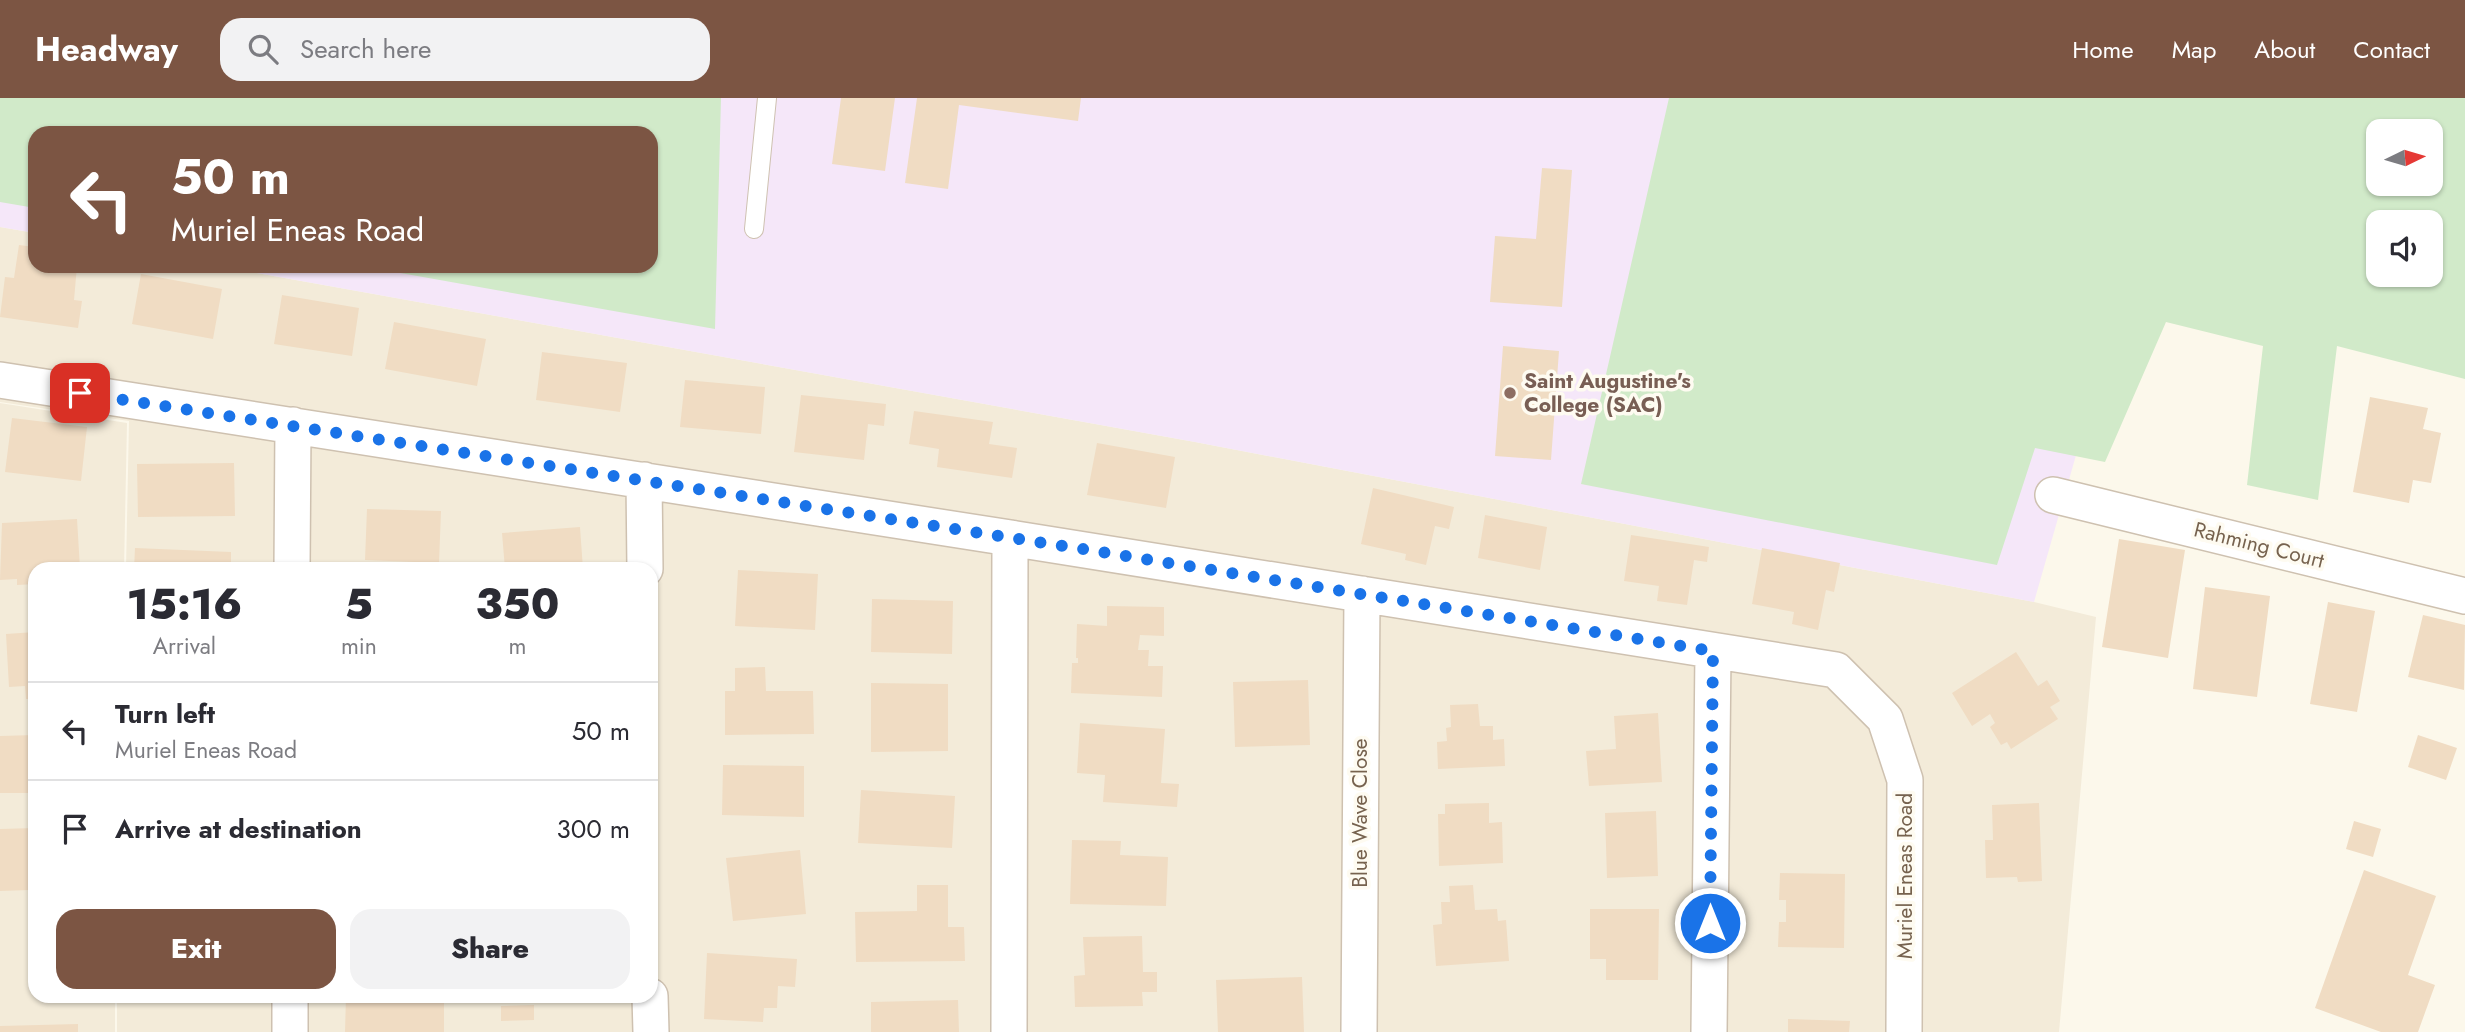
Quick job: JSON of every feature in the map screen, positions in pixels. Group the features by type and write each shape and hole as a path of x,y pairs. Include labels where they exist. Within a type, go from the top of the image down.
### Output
{"street":[{"name":"Muriel Eneas Road","path":"0,380 1836,670 1885,719 1905,780 1905,1032"},
{"path":"292,562 293,425"},
{"path":"644,480 645,562"},
{"name":"Rahming Court","path":"2053,495 2465,596"},
{"path":"1009,1032 1010,538"},
{"name":"Blue Wave Close","path":"1359,1032 1362,594"},
{"path":"1709,1032 1713,651"},
{"path":"290,1003 290,1032"},
{"path":"650,1003 651,1032"}],"lane":[{"path":"754,229 767,98"}],"shaded area":[{"name":"Saint Augustine's College (SAC)","path":"0,98 2465,98 2465,345 2129,270 2034,602 1195,442 257,273 658,273 658,126 28,126 28,232 0,227"},
{"path":"0,227 28,232 28,273 257,273 1195,442 2034,602 2096,617 2059,1032 117,1032 117,1003 658,1003 658,562 126,562 129,421 0,402"},
{"path":"0,403 127,423 124,562 28,562 28,1003 115,1003 115,1032 0,1032"}],"green space":[{"path":"0,98 721,98 715,329 400,273 658,273 658,126 28,126 28,207 0,202"},
{"path":"1669,98 2465,98 2465,379 2337,346 2318,500 2247,485 2263,346 2166,322 2105,462 2035,448 1997,565 1581,484"}],"building":[{"path":"841,98 895,98 885,171 832,164"},
{"path":"917,98 1081,98 1078,121 959,105 948,189 905,183"},
{"path":"1542,168 1572,170 1562,307 1490,302 1495,236 1536,239"},
{"path":"19,245 28,246 28,273 76,273 74,300 82,301 78,328 0,317 5,277 14,278"},
{"path":"141,274 222,289 213,339 132,324"},
{"path":"282,295 359,308 352,356 274,344"},
{"path":"394,322 486,339 477,386 385,369"},
{"path":"1503,346 1559,351 1551,460 1495,456"},
{"path":"542,352 627,363 620,412 536,400"},
{"path":"685,380 765,387 761,434 680,427"},
{"path":"801,395 886,404 884,426 868,424 864,460 794,452"},
{"path":"2370,397 2428,408 2423,429 2441,433 2431,483 2413,480 2409,503 2353,492"},
{"path":"914,411 993,422 989,444 1017,448 1012,478 937,467 939,449 909,444"},
{"path":"12,418 87,427 81,481 5,472"},
{"path":"1097,443 1175,457 1166,508 1087,495"},
{"path":"234,463 235,516 138,517 137,464"},
{"path":"1373,488 1454,507 1449,529 1435,526 1426,565 1405,560 1406,554 1361,544"},
{"path":"367,509 441,511 439,562 365,560"},
{"path":"1485,515 1547,527 1540,570 1478,558"},
{"path":"77,519 80,562 28,562 28,584 17,585 17,579 0,580 2,523"},
{"path":"580,527 582,562 504,562 502,533"},
{"path":"1631,535 1709,547 1707,562 1694,560 1687,605 1657,601 1659,586 1624,581"},
{"path":"2119,539 2185,550 2168,658 2102,647"},
{"path":"135,548 231,552 231,562 134,562"},
{"path":"1762,548 1840,563 1834,592 1826,590 1818,630 1792,624 1794,612 1752,604"},
{"path":"738,570 818,574 815,630 735,626"},
{"path":"2205,587 2270,596 2257,697 2193,689"},
{"path":"872,599 953,601 952,654 871,652"},
{"path":"2328,602 2375,611 2357,712 2310,704"},
{"path":"1107,606 1164,607 1164,636 1140,635 1138,650 1149,650 1148,666 1163,666 1162,697 1071,693 1072,663 1078,663 1077,624 1107,626"},
{"path":"2423,615 2465,625 2464,690 2408,677"},
{"path":"28,632 28,699 25,686 9,687 6,634"},
{"path":"2016,652 2038,686 2047,680 2060,701 2050,707 2058,719 2011,749 2007,742 2001,745 1990,727 1995,723 1990,714 1972,726 1952,693"},
{"path":"765,667 766,691 813,691 814,734 725,735 725,691 735,691 735,668"},
{"path":"1308,680 1310,745 1235,747 1233,682"},
{"path":"871,683 948,684 948,751 871,752"},
{"path":"1478,704 1480,726 1493,726 1493,740 1504,739 1505,766 1438,769 1437,742 1447,741 1446,728 1451,727 1450,705"},
{"path":"1658,713 1662,782 1589,786 1586,751 1616,749 1614,716"},
{"path":"1080,723 1165,729 1161,783 1179,784 1177,807 1103,802 1105,775 1077,773"},
{"path":"28,735 28,793 0,793 0,736"},
{"path":"2418,735 2457,748 2446,780 2408,767"},
{"path":"723,765 804,766 804,817 722,815"},
{"path":"861,790 955,796 952,848 858,843"},
{"path":"1489,803 1489,823 1502,822 1503,863 1439,866 1438,814 1445,814 1445,804"},
{"path":"2039,803 2042,881 2018,882 2017,877 1986,878 1985,840 1993,840 1992,805"},
{"path":"1656,811 1658,876 1607,878 1605,813"},
{"path":"2354,821 2381,829 2373,857 2346,849"},
{"path":"28,828 28,890 0,891 0,829"},
{"path":"1072,840 1121,841 1120,855 1168,857 1166,906 1070,904"},
{"path":"800,850 806,914 733,921 726,858"},
{"path":"2364,870 2436,896 2408,975 2435,985 2418,1032 2381,1032 2315,1008"},
{"path":"1780,873 1845,874 1844,948 1778,947 1779,922 1786,922 1786,900 1779,900"},
{"path":"917,885 948,885 948,927 964,927 965,961 856,962 855,912 917,911"},
{"path":"1473,885 1475,910 1497,909 1498,921 1506,920 1509,961 1436,966 1433,925 1442,924 1441,902 1450,902 1449,886"},
{"path":"1590,909 1659,909 1658,980 1606,980 1606,959 1590,959"},
{"path":"1142,936 1143,972 1157,972 1157,992 1142,992 1143,1006 1075,1007 1074,976 1085,975 1083,937"},
{"path":"707,953 797,959 795,987 778,986 777,1008 764,1008 763,1022 704,1019"},
{"path":"1302,977 1304,1032 1218,1032 1216,980"},
{"path":"958,1000 959,1032 871,1032 871,1002"},
{"path":"346,1003 444,1003 444,1032 345,1032"},
{"path":"534,1005 534,1020 501,1021 501,1006"},
{"path":"1788,1019 1850,1021 1849,1032 1788,1032"},
{"path":"78,1024 78,1032 0,1032 0,1026"}],"place":[{"name":"Saint Augustine's College (SAC)","path":"1510,393"}],"route":[{"path":"80,393 1070,547 1713,651 1710,923"}]}
